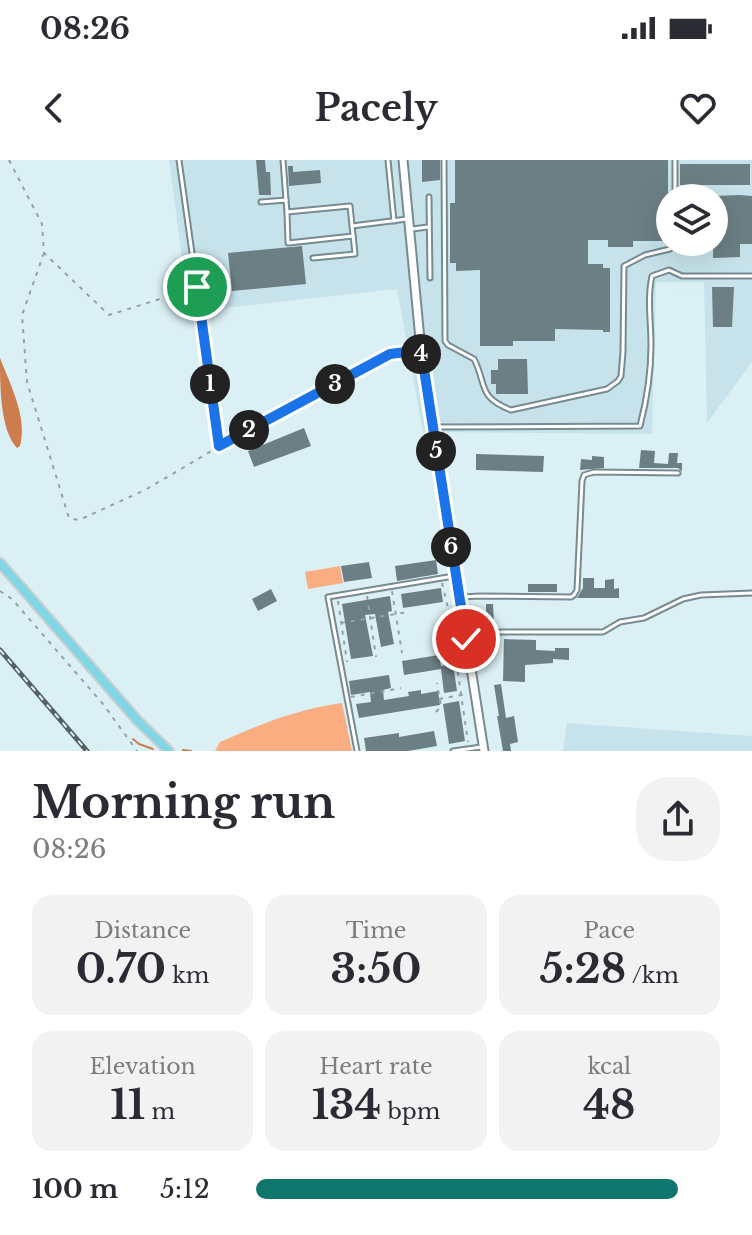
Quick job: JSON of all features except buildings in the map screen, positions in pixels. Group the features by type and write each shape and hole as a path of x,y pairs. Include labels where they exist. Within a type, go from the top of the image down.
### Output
{"main road":[{"path":"403,160 421,350 484,749"},
{"path":"0,563 138,721 169,751"}],"lane":[{"path":"179,160 219,446 390,354 421,350"},
{"path":"283,160 288,243 353,236"},
{"path":"388,160 394,221"},
{"path":"444,160 445,341 474,359 484,391 495,402 511,410 607,389 618,381 623,352 624,266 656,252"},
{"path":"675,160 675,184"},
{"path":"429,197 430,278"},
{"path":"261,202 286,200"},
{"path":"287,212 350,206 355,254 313,258"},
{"path":"352,226 407,219"},
{"path":"408,230 429,227"},
{"path":"432,427 640,426 648,393 651,349 649,287 652,276 669,270 682,276 752,276"},
{"path":"459,598 571,597 577,590 584,475 594,472 678,473"},
{"path":"357,751 328,597 455,576"},
{"path":"465,632 603,632 620,622 644,618 683,599 701,595 752,593"},
{"path":"453,751 484,749"}],"path":[{"path":"9,160 42,224 44,253 22,315 27,382 69,518 79,520 145,490 219,446"},
{"path":"44,253 109,315 197,287"},
{"path":"440,578 449,612 469,749"},
{"path":"391,587 402,653"},
{"path":"0,591 12,599 103,704 137,751"},
{"path":"366,591 376,657"},
{"path":"337,596 347,662"},
{"path":"341,623 408,612"},
{"path":"436,712 441,706 437,683"},
{"path":"347,698 401,688"},
{"path":"439,699 470,693"}],"shaded area":[{"path":"169,160 752,160 752,362 707,423 704,282 656,282 652,434 423,432 397,289 189,312"},
{"path":"0,358 20,413 22,435 17,448 4,419"},
{"path":"340,566 343,583 308,589 305,572"},
{"path":"342,703 352,751 215,751 220,742 265,723 309,709"},
{"path":"567,723 752,736 752,751 563,751"}],"waterway":[{"path":"133,739 153,749"},
{"path":"183,750 191,751"}],"railway":[{"path":"0,650 87,751"}],"route":[{"path":"197,287 219,446 390,354 421,350 466,639"}]}
